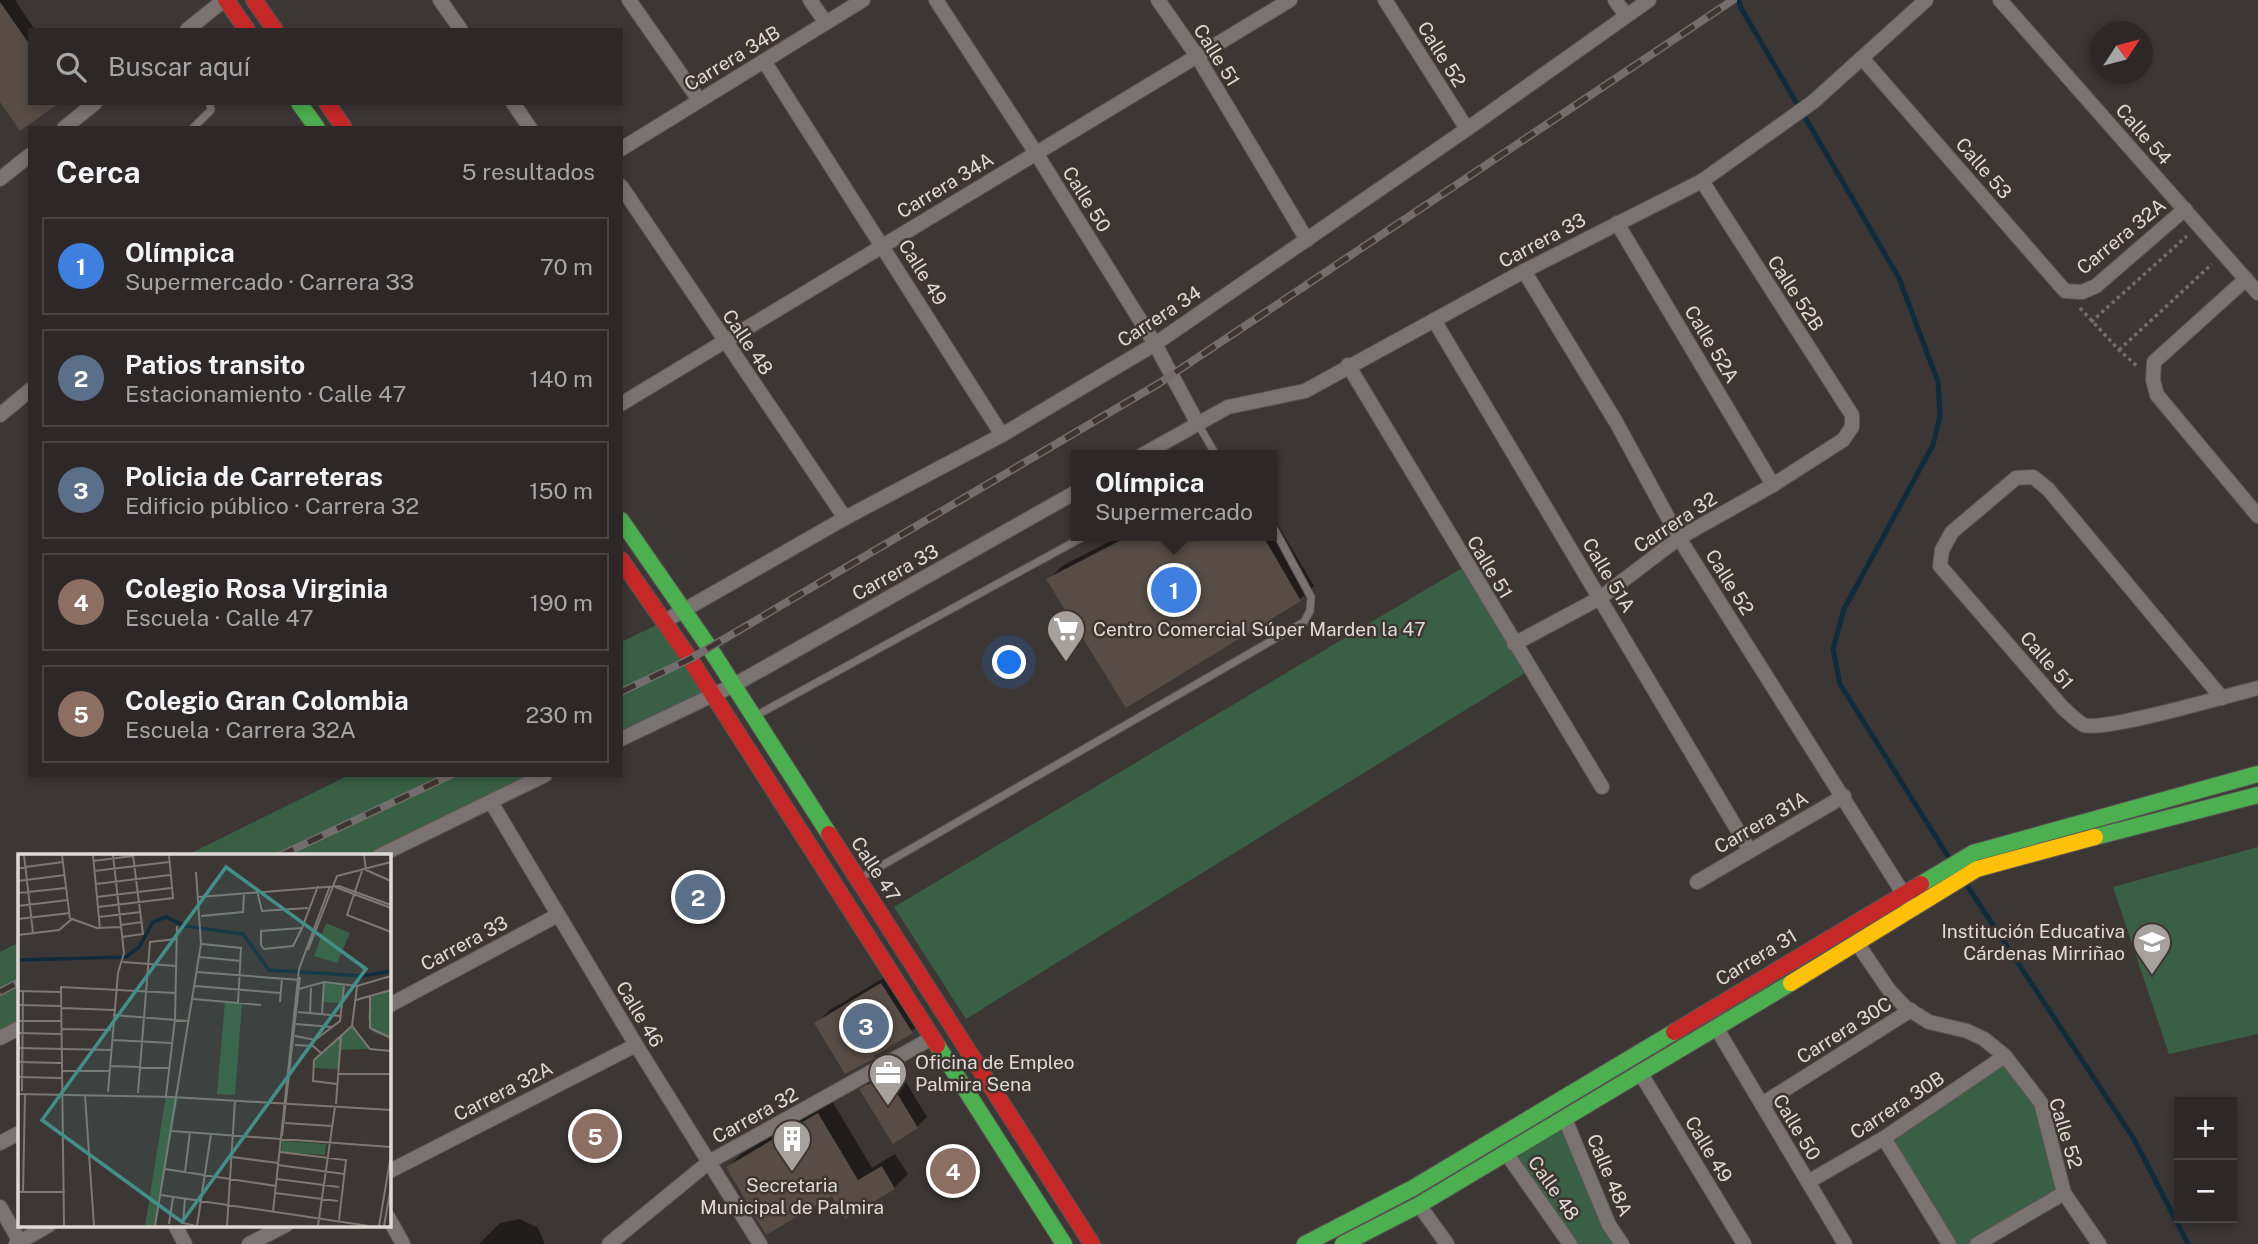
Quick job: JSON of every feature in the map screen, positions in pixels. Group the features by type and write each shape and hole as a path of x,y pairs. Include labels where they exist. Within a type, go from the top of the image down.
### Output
{"street":[{"path":"190,28 225,0 246,28"},
{"path":"254,0 274,28"},
{"path":"440,0 460,28"},
{"path":"629,0 699,100"},
{"path":"810,0 826,23"},
{"name":"Carrera 34B","path":"623,148 863,0"},
{"name":"Calle 50","path":"936,0 1035,152 1154,344 1198,424"},
{"name":"Calle 51","path":"1158,0 1197,57 1307,240"},
{"name":"Carrera 34A","path":"623,403 1290,0"},
{"name":"Calle 52","path":"1385,0 1467,129"},
{"path":"1615,0 1626,15"},
{"name":"Carrera 34","path":"664,621 845,518 1002,435 1154,344 1649,0"},
{"name":"Carrera 33","path":"1151,450 1228,407 1305,391 1348,365 1524,271 1702,181 1813,102 1926,0"},
{"name":"Calle 54","path":"2000,0 2258,293"},
{"name":"Calle 53","path":"1862,58 2065,291 2082,292"},
{"name":"Calle 49","path":"764,61 1002,435"},
{"path":"66,126 93,105"},
{"path":"300,105 316,126"},
{"path":"328,105 343,126"},
{"path":"514,105 529,126"},
{"path":"0,179 28,157"},
{"name":"Calle 52B","path":"1702,181 1852,415 1852,427"},
{"name":"Calle 48","path":"623,189 845,518"},
{"name":"Carrera 32A","path":"2082,292 2096,286 2185,209"},
{"name":"Calle 52A","path":"1617,223 1773,485"},
{"name":"Calle 52","path":"1524,271 1616,422 1679,538 1844,796 1912,909"},
{"path":"2246,279 2154,362 2153,380 2157,395 2258,516"},
{"name":"Calle 51A","path":"1434,320 1750,851"},
{"name":"Calle 51","path":"1348,365 1601,787"},
{"path":"0,415 28,392"},
{"name":"Carrera 32","path":"1514,644 1601,597 1679,538 1773,485 1843,440 1852,427"},
{"name":"Calle 51","path":"2033,477 2048,489 2222,698 2105,726 2084,724 2063,708 1940,566 1942,550 1952,532 2016,478 2033,477"},
{"name":"Carrera 33","path":"734,685 1071,495"},
{"name":"Calle 47","path":"623,523 734,685 1092,1244"},
{"path":"623,563 712,695 1064,1244"},
{"path":"623,738 734,685"},
{"path":"2222,698 2258,688"},
{"name":"Carrera 31","path":"1343,1244 1419,1205 1717,1029 1912,909 1964,858 1973,853 2258,774"},
{"path":"383,854 541,777"},
{"name":"Carrera 31","path":"1307,1243 1413,1188 1903,894 1997,862 2258,795"},
{"name":"Carrera 31A","path":"1697,882 1844,796"},
{"name":"Calle 46","path":"491,802 636,1045 760,1244"},
{"name":"Carrera 33","path":"390,1005 558,915"},
{"name":"Calle 52","path":"1857,943 1889,990 1911,1010 1929,1023 1967,1031 1984,1039 2005,1056 2040,1103 2064,1193 2099,1244"},
{"name":"Carrera 30C","path":"1762,1104 1911,1010"},
{"path":"0,1038 18,1029"},
{"name":"Calle 50","path":"1717,1029 1845,1244"},
{"name":"Carrera 32","path":"609,1244 709,1163 932,1038"},
{"name":"Carrera 32A","path":"390,1171 636,1045"},
{"name":"Carrera 30B","path":"1808,1182 1884,1138 2005,1056"},
{"name":"Calle 49","path":"1641,1074 1744,1244"},
{"name":"Calle 48A","path":"1565,1119 1609,1225 1622,1244"},
{"path":"0,1143 18,1134"},
{"path":"1884,1138 1949,1244"},
{"name":"Calle 48","path":"1506,1153 1570,1244"},
{"path":"1977,1244 2064,1193"},
{"path":"1419,1205 1447,1244"},
{"path":"0,1207 18,1243 47,1226"},
{"path":"390,1221 402,1244"},
{"path":"176,1226 185,1244"},
{"path":"249,1244 284,1226"}],"lane":[{"path":"195,126 211,110 210,105"},
{"path":"1198,424 1213,450"},
{"path":"858,879 1304,622 1310,611 1311,597 1277,534"},
{"path":"754,717 1076,541"}],"path":[{"path":"2153,380 2091,322 2199,225"},
{"path":"2119,351 2224,253"}],"green space":[{"path":"1467,565 1530,670 966,1019 894,907"},
{"path":"665,621 712,695 623,738 623,641"},
{"path":"345,777 542,777 381,854 189,854"},
{"path":"2258,847 2258,1034 2169,1054 2113,887"},
{"path":"18,943 18,1029 0,1038 0,952"},
{"path":"2005,1056 2041,1103 2064,1193 1977,1244 1949,1244 1885,1137"},
{"path":"1565,1119 1623,1244 1570,1244 1506,1153"}],"building":[{"path":"0,2 28,42 28,105 56,105 20,131 0,102"},
{"path":"1119,541 1266,541 1301,601 1126,708 1046,579"},
{"path":"881,983 913,1033 845,1074 814,1023"},
{"name":"Oficina de Empleo Palmira Sena","path":"886,1075 918,1128 893,1144 859,1089"},
{"name":"Secretaria Municipal de Palmira","path":"818,1113 858,1180 882,1166 895,1189 845,1219 832,1196 766,1235 726,1167"}],"waterway":[{"path":"1739,0 1741,8 1899,278 1938,382 1940,416 1933,445 1844,609 1833,649 1840,684 1951,861"},
{"path":"1964,881 2134,1139 2188,1244"}],"railway":[{"path":"623,691 690,659 1158,384 1733,0"},
{"path":"283,854 447,777"},
{"path":"0,992 18,983"}],"traffic: fast":[{"path":"300,105 316,126"},
{"path":"623,523 709,647 829,834"},
{"path":"1921,884 1973,853 2258,774"},
{"path":"2095,837 2258,795"},
{"path":"1343,1244 1419,1205 1791,983"},
{"path":"1305,1244 1413,1188 1674,1032"},
{"path":"937,1045 1064,1244"}],"traffic: slow":[{"path":"1791,983 1977,869 2095,837"}],"traffic: jam":[{"path":"226,0 246,28"},
{"path":"254,0 274,28"},
{"path":"328,105 343,126"},
{"path":"623,563 690,659 937,1045"},
{"path":"829,834 1092,1244"},
{"path":"1674,1032 1921,884"}],"place":[{"name":"Olímpica","path":"1174,590"},
{"name":"Centro Comercial Súper Marden la 47","path":"1066,663"},
{"name":"Patios transito","path":"698,897"},
{"name":"Institución Educativa Cárdenas Mirriñao","path":"2152,976"},
{"name":"Policia de Carreteras","path":"866,1026"},
{"name":"Oficina de Empleo Palmira Sena","path":"888,1107"},
{"name":"Colegio Gran Colombia","path":"595,1136"},
{"name":"Colegio Rosa Virginia","path":"953,1171"},
{"name":"Secretaria Municipal de Palmira","path":"792,1173"}]}
